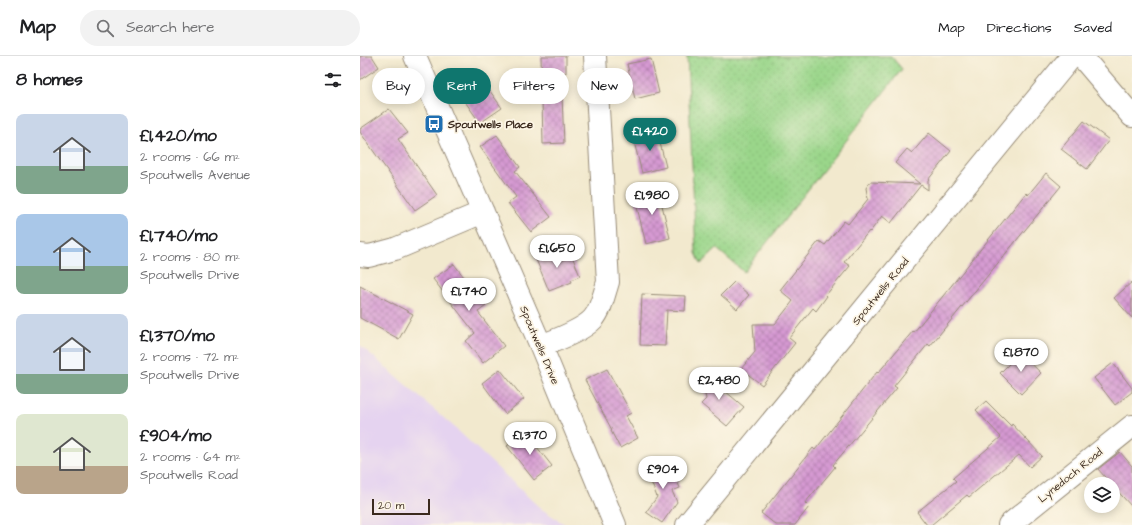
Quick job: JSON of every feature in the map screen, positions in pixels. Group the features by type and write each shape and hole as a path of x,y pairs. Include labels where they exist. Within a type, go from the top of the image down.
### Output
{"street":[{"name":"Spoutwells Drive","path":"415,56 540,346 615,525"},
{"path":"540,346 575,332 593,319 600,306 608,282 595,56"},
{"name":"Spoutwells Road","path":"687,525 1072,56"},
{"path":"1081,56 1132,116"},
{"path":"360,255 369,256 395,249 482,212"},
{"name":"Lynedoch Road","path":"1009,525 1132,426"}],"shaded area":[{"path":"360,345 453,426 540,508 566,525 360,525"}],"green space":[{"path":"687,56 891,56 902,69 744,272 717,249 701,264 696,253"}],"building":[{"path":"360,56 372,56 379,67 372,68 372,72 360,80"},
{"path":"541,56 566,56 566,68 541,68"},
{"path":"651,59 659,93 635,99 633,90 633,68 628,68 627,64"},
{"path":"491,92 502,108 480,123 467,104 491,104"},
{"path":"542,104 562,104 564,143 543,144"},
{"path":"389,109 408,133 398,139 437,195 415,210 360,132 360,129"},
{"path":"1084,121 1109,140 1087,169 1061,149"},
{"path":"657,131 666,167 642,173 633,138"},
{"path":"929,133 951,151 928,180 928,190 921,185 891,223 882,216 870,232 869,231 844,262 850,266 826,295 827,296 816,311 813,308 789,338 795,343 762,385 741,369 755,352 753,324 775,324 793,301 780,290 819,241 825,245 844,221 848,224 868,199 866,188 870,182 920,184 895,163 907,149 912,153"},
{"path":"497,135 520,167 515,171 551,217 531,232 508,203 516,197 480,147"},
{"path":"1046,173 1061,186 930,346 928,344 894,386 897,388 833,465 835,467 805,503 809,507 795,525 776,525 761,513 813,448 815,450 877,372 878,373 913,331 914,332 1026,193 1028,195"},
{"path":"658,189 670,238 646,244 634,195"},
{"path":"558,248 563,260 572,256 580,276 571,280 572,282 549,291 535,257"},
{"path":"454,264 467,281 462,285 463,287 469,284 486,306 478,312 504,346 483,363 466,341 475,333 433,279"},
{"path":"734,282 749,295 737,309 721,295"},
{"path":"1132,282 1132,318 1114,298"},
{"path":"360,286 413,314 399,339 360,318"},
{"path":"642,294 686,296 685,311 667,310 665,346 640,345"},
{"path":"1020,353 1041,373 1021,394 1000,373"},
{"path":"1113,363 1132,388 1132,392 1115,405 1094,378"},
{"path":"500,369 524,399 505,414 482,383"},
{"path":"607,369 631,413 626,416 638,438 620,448 585,380"},
{"path":"699,369 744,407 727,426 701,404 706,399"},
{"path":"986,401 1011,426 1012,424 1042,456 1030,467 1019,455 969,497 967,495 931,525 927,525 917,512 956,481 953,478 1001,437 976,410"},
{"path":"525,432 552,466 534,480 507,446"},
{"path":"1120,452 1132,466 1132,507 1120,494 1120,477 1105,477 1098,469"},
{"path":"667,460 680,488 672,491 677,502 662,523 646,512 657,497 646,469"}],"place":[{"name":"Spoutwells Place","path":"434,124"}]}
